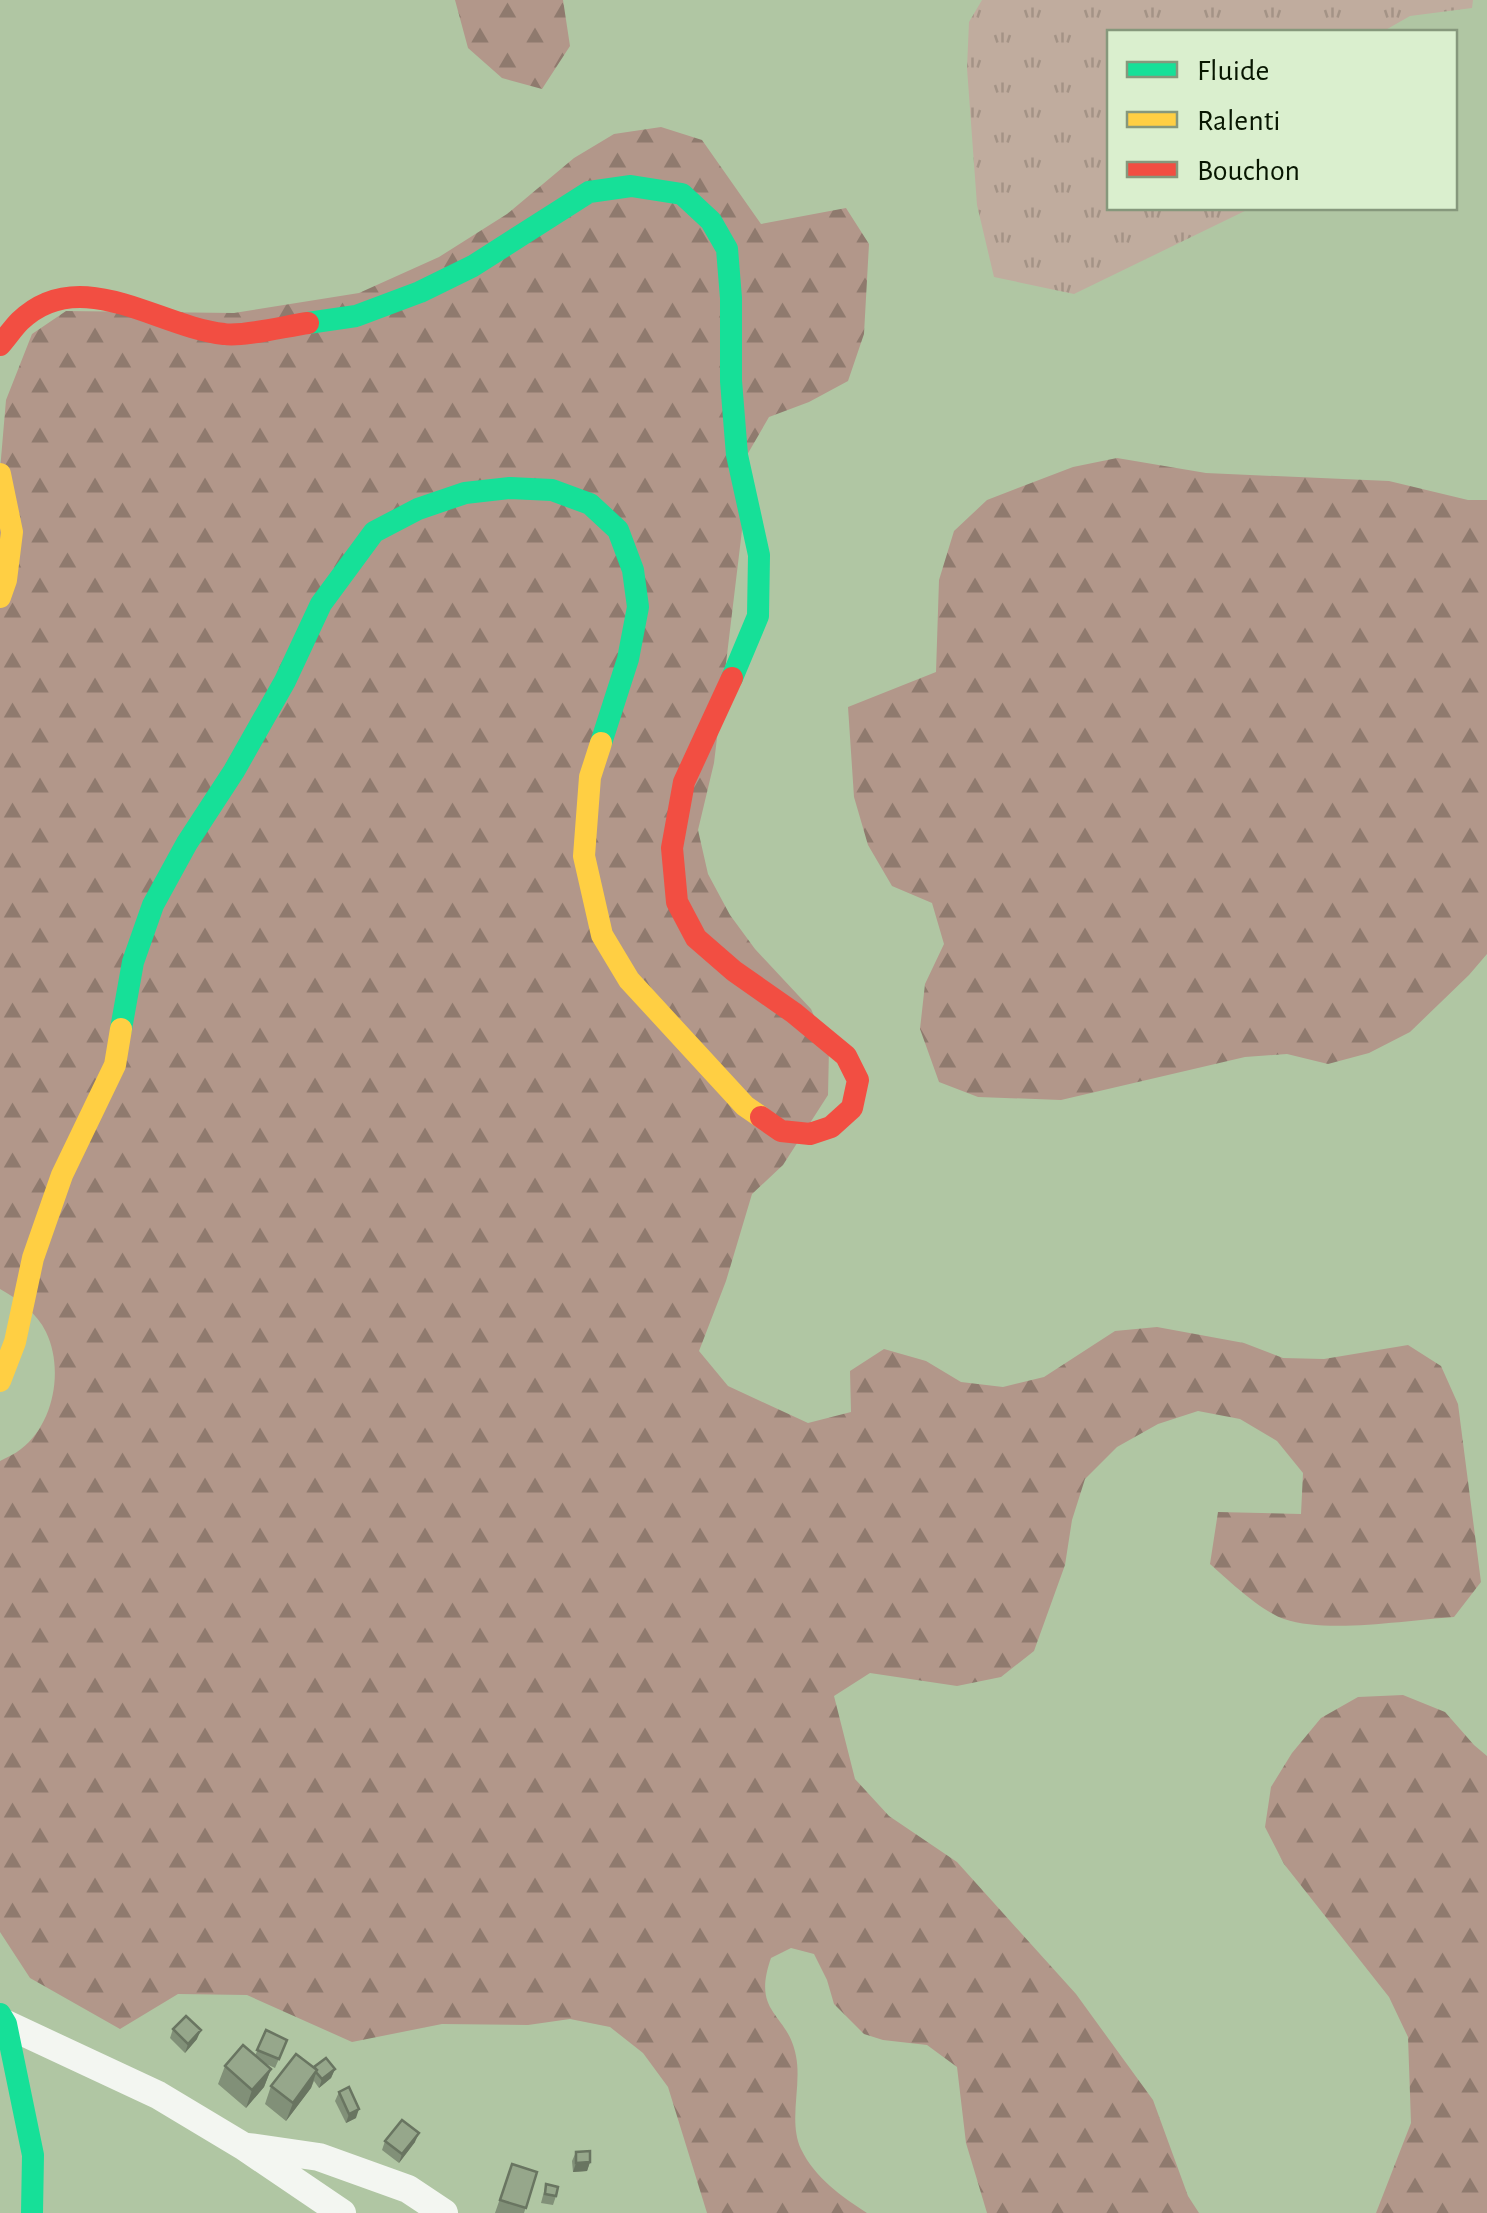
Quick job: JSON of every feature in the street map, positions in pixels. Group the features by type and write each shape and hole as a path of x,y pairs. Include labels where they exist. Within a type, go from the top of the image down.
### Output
{"highway":[{"path":"0,345 22,320 50,302 83,296 123,303 226,336 356,316 420,292 472,266 589,192 631,186 682,194 711,221 727,249 737,456 759,555 758,616 684,782 672,848 677,902 696,938 846,1056 858,1080 852,1108 831,1127 810,1134 782,1131 745,1106 629,980 602,935 584,856 590,777 628,659 638,606 633,570 618,530 590,504 552,490 510,488 465,493 374,532 321,604 285,681 153,905 133,962 115,1065 62,1175 34,1258 15,1342 0,1381"},
{"path":"0,474 12,532 0,597"},
{"path":"3,2019 33,2156 32,2213"}],"street":[{"path":"3,2019 158,2095 342,2213"},
{"path":"243,2146 318,2157 408,2189 444,2213"}],"green space":[{"path":"455,0 563,0 570,46 542,89 502,78 468,48"},
{"path":"982,0 1473,0 1472,8 1410,16 1386,30 1107,30 1107,210 1247,210 1074,294 994,277 977,205 967,68 969,22"},
{"path":"661,127 702,140 761,224 846,208 869,244 864,334 848,381 769,417 747,455 746,497 714,763 698,830 708,874 730,915 755,949 811,1009 829,1049 828,1095 783,1165 752,1194 726,1281 699,1351 728,1386 808,1423 851,1412 850,1371 884,1349 926,1361 961,1382 1003,1387 1044,1377 1115,1331 1157,1327 1244,1343 1283,1358 1324,1359 1408,1345 1441,1366 1458,1404 1481,1582 1454,1617 1345,1626 1302,1623 1275,1615 1246,1595 1210,1564 1218,1512 1301,1514 1303,1473 1277,1441 1240,1419 1198,1411 1158,1424 1117,1447 1085,1479 1072,1520 1065,1565 1034,1651 1001,1677 957,1686 870,1673 834,1696 855,1779 889,1816 957,1862 1076,1994 1153,2100 1188,2196 1199,2213 987,2213 966,2143 957,2067 927,2045 864,2034 834,2004 814,1954 791,1948 771,1958 765,1991 796,2056 797,2138 821,2178 867,2213 707,2213 668,2087 643,2053 610,2027 570,2019 528,2025 442,2024 352,2042 247,1995 178,1994 120,2029 30,1978 0,1932 0,1461 21,1449 41,1425 55,1379 51,1347 42,1325 26,1307 0,1289 0,470 6,400 32,334 66,311 234,313 359,293 439,257 507,214 574,158 614,134"},
{"path":"1117,458 1206,473 1389,481 1468,500 1487,500 1487,954 1410,1032 1369,1053 1328,1064 1287,1054 1245,1057 1061,1100 978,1097 939,1082 920,1029 925,984 944,944 932,903 892,886 868,845 854,797 848,707 936,672 939,580 954,531 987,500 1073,467"},
{"path":"1403,1695 1445,1712 1487,1756 1487,2213 1376,2213 1411,2123 1408,2037 1389,1997 1284,1864 1265,1827 1271,1787 1321,1718 1358,1697"}],"building":[{"path":"186,2016 201,2030 188,2044 173,2029"},
{"path":"266,2030 287,2040 279,2059 257,2050"},
{"path":"243,2045 271,2069 252,2090 225,2066"},
{"path":"296,2054 317,2070 293,2103 271,2086"},
{"path":"326,2058 335,2069 322,2079 314,2067"},
{"path":"349,2087 359,2109 349,2114 339,2092"},
{"path":"402,2120 419,2133 402,2154 385,2141"},
{"path":"590,2151 590,2162 576,2163 576,2152"},
{"path":"512,2164 537,2172 526,2208 500,2200"},
{"path":"546,2184 558,2187 556,2196 545,2194"}],"traffic: fast":[{"path":"308,323 356,316 420,292 473,266 589,192 631,186 682,194 711,221 727,249 737,455 759,555 758,616 732,678"},
{"path":"121,1029 133,962 153,905 285,681 321,604 374,532 418,509 465,493 510,488 552,490 590,504 618,530 633,570 638,607 628,659 601,743"},
{"path":"0,2014 6,2024 33,2155 32,2213"}],"traffic: slow":[{"path":"0,474 12,532 0,597"},
{"path":"601,743 590,777 584,856 602,935 629,980 745,1106 761,1117"},
{"path":"0,1381 15,1342 33,1258 62,1175 115,1065 121,1029"}],"traffic: jam":[{"path":"0,345 20,321 43,305 68,298 120,303 199,329 232,335 308,323"},
{"path":"732,678 684,782 672,848 677,902 696,938 846,1056 858,1080 852,1108 831,1127 810,1134 781,1131 761,1117"}]}
